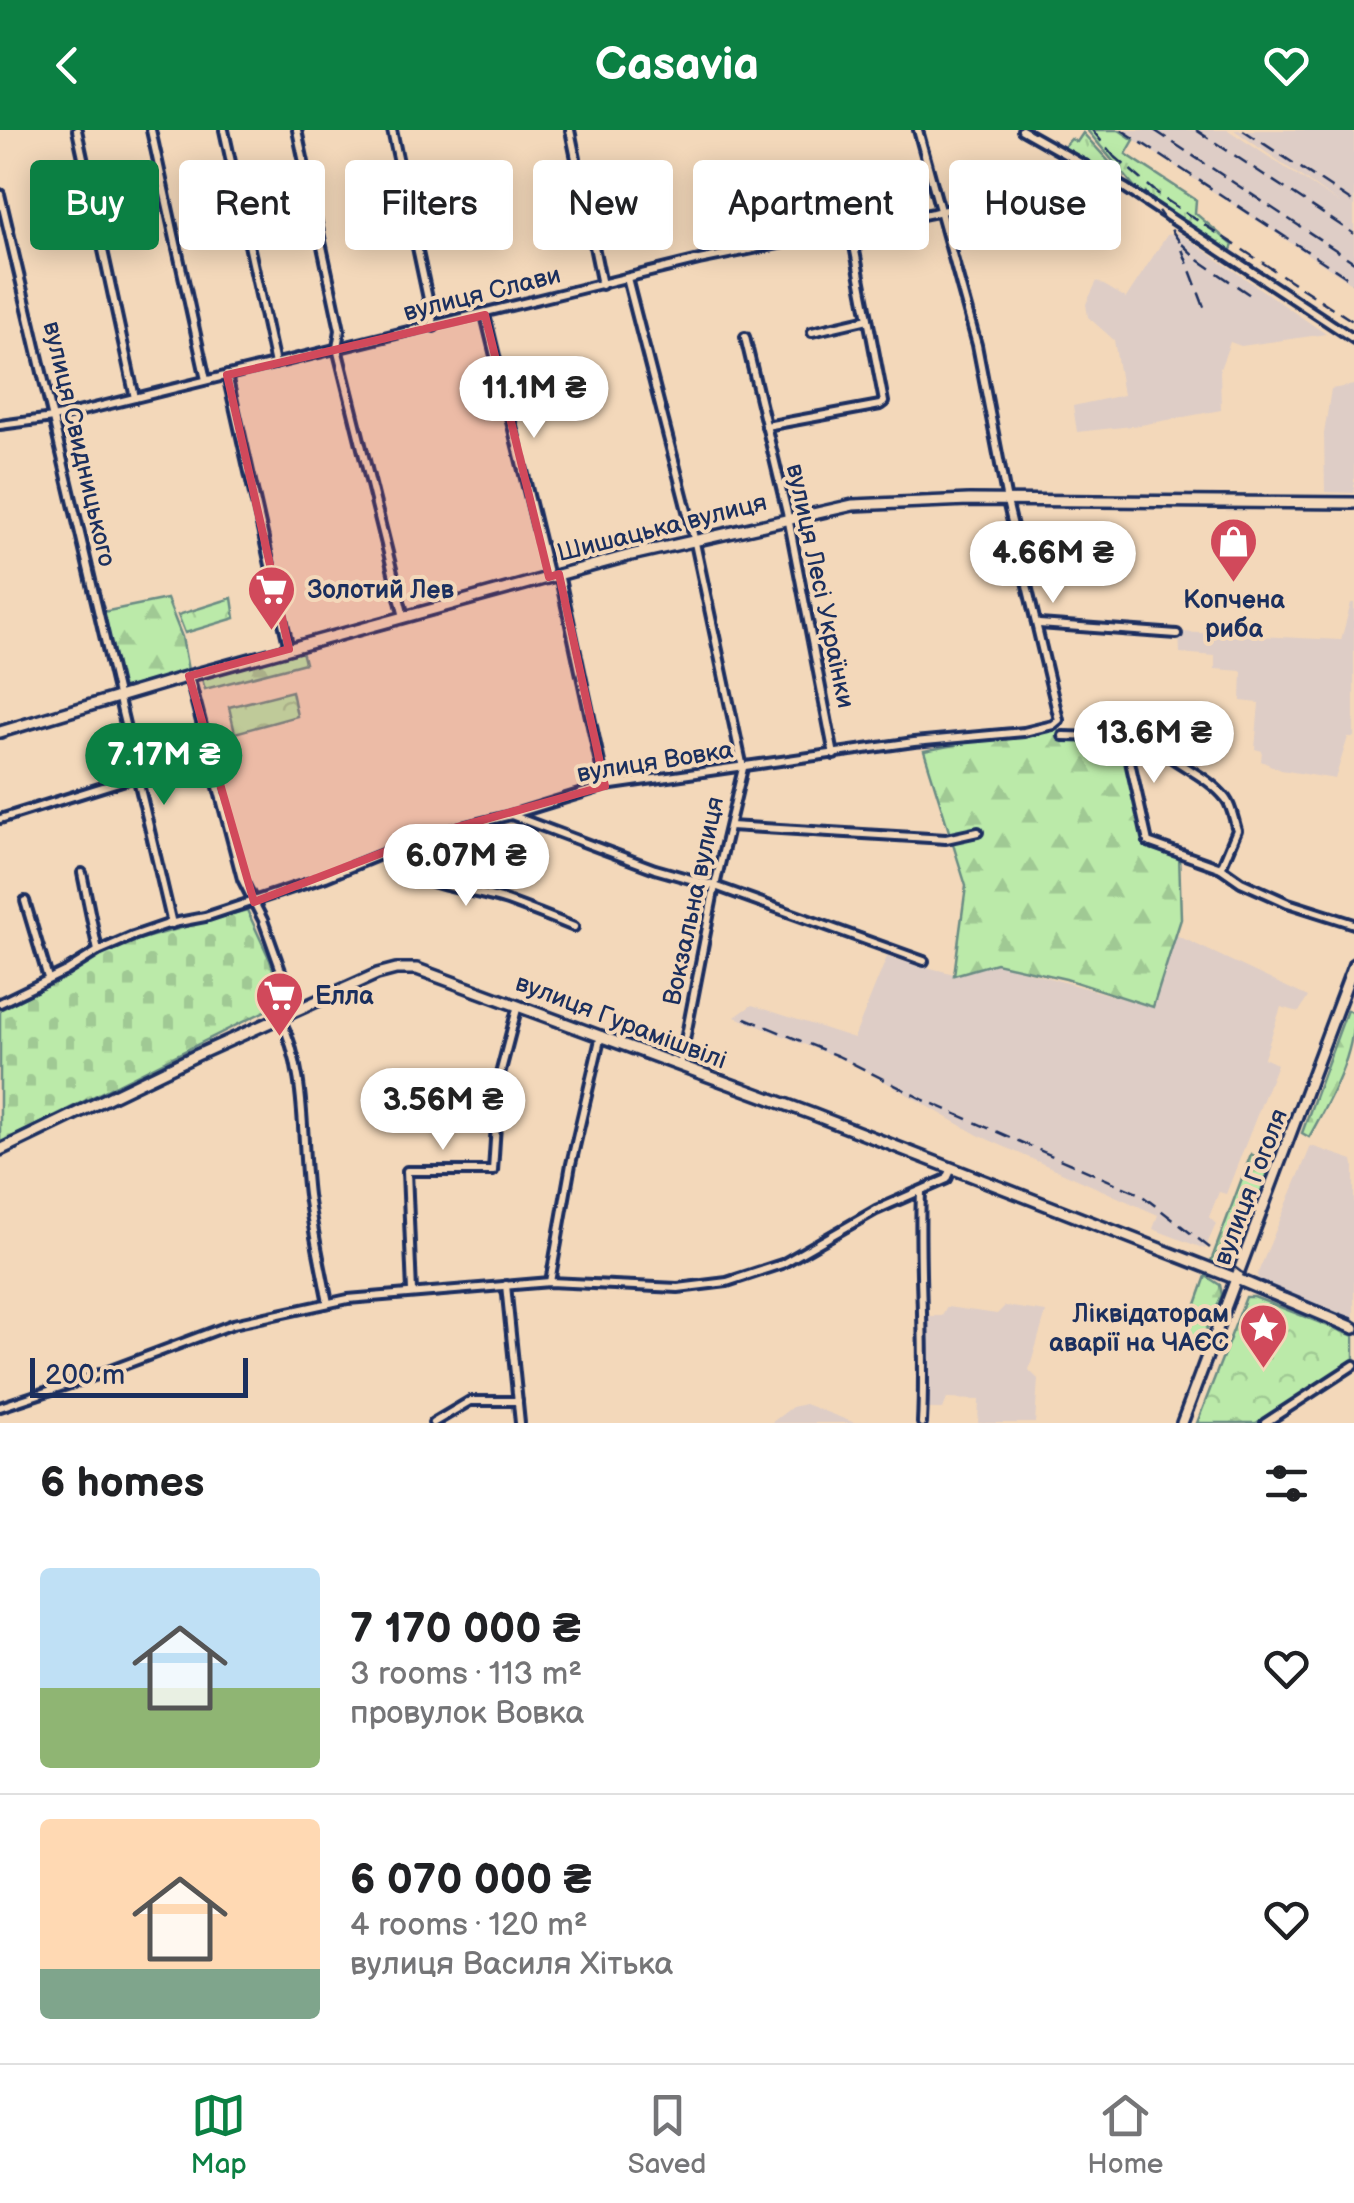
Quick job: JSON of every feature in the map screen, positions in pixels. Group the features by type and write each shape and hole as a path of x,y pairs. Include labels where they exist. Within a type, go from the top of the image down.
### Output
{"street":[{"path":"76,130 135,398"},
{"path":"151,130 206,380"},
{"path":"224,130 275,364"},
{"path":"297,130 340,330 338,348 404,619"},
{"path":"392,130 434,327"},
{"path":"570,130 602,285"},
{"path":"918,130 976,345 1006,501 1039,624 1177,634"},
{"path":"1022,130 1076,160"},
{"path":"1121,186 1354,339"},
{"name":"вулиця Свидницького","path":"0,194 172,924"},
{"name":"вулиця Слави","path":"929,214 949,210"},
{"name":"вулиця Слави","path":"0,425 53,418 750,250"},
{"path":"766,426 882,404 884,398 855,250"},
{"name":"Вокзальна вулиця","path":"627,278 694,538 743,768 680,1066"},
{"path":"484,315 605,786"},
{"path":"812,332 868,318"},
{"name":"вулиця Лесі Українки","path":"745,337 788,517 834,754"},
{"path":"227,376 289,648"},
{"name":"Шишацька вулиця","path":"0,732 289,648 694,538 788,517 888,502 1354,503"},
{"name":"вулиця Вовка","path":"1,1002 98,951 172,924 254,902 392,853 429,835 605,786 1052,726 1060,720 1039,624"},
{"path":"189,676 242,878 295,1012"},
{"path":"1063,736 1149,738 1158,749 1187,766 1227,800 1237,830 1221,868"},
{"path":"1125,739 1148,842 1221,868 1241,882 1288,903 1354,924"},
{"path":"0,819 138,776"},
{"path":"511,815 924,962"},
{"path":"730,826 933,839 978,832"},
{"path":"392,853 400,864 432,882 503,900 574,927"},
{"path":"82,873 98,951"},
{"path":"25,901 48,978"},
{"name":"вулиця Гоголя","path":"1182,1423 1354,964"},
{"name":"вулиця Гурамішвілі","path":"0,1150 377,974 406,968 518,1004 952,1168 1354,1328"},
{"path":"0,992 1,1002"},
{"path":"412,1292 407,1171 493,1170 500,1078 518,1004"},
{"path":"280,1018 299,1086 309,1198 328,1303"},
{"path":"550,1282 571,1164 601,1035"},
{"path":"0,1407 232,1324 328,1303 412,1292 550,1282 678,1288 727,1282 782,1264 876,1210 947,1180 952,1168"},
{"path":"921,1191 920,1284 925,1365 922,1423"},
{"path":"506,1285 520,1423"},
{"path":"1266,1423 1354,1364"},
{"path":"433,1423 470,1401 518,1401"}],"highlighted area":[{"path":"485,315 549,577 559,574 605,786 429,835 254,902 189,676 289,649 227,375"}],"shaded area":[{"path":"1120,130 1228,130 1342,205 1234,130 1354,130 1354,285"},
{"path":"1179,233 1326,334 1241,346 1230,342 1220,369 1221,410 1077,432 1073,406 1123,395 1114,340 1088,317 1086,304 1097,281 1126,298 1167,235"},
{"path":"1354,385 1354,493 1325,492 1324,434 1331,389"},
{"path":"1351,603 1354,737 1348,737 1335,779 1281,770 1261,761 1262,751 1255,749 1259,703 1241,701 1242,671 1215,669 1215,656 1180,653 1179,632 1341,640"},
{"path":"1176,935 1308,997 1299,1012 1281,1007 1264,1058 1277,1064 1226,1194 1219,1192 1209,1217 1216,1224 1205,1249 1153,1229 1158,1215 978,1135 856,1065 735,1017 752,1005 854,1038 887,957 954,974 996,963 1153,1007"},
{"path":"1311,1146 1353,1160 1354,1323 1263,1287 1257,1275"},
{"path":"1005,1306 1046,1312 1029,1370 1038,1379 1035,1423 978,1423 979,1400 947,1399 943,1409 925,1409 926,1316 942,1316 947,1307 997,1314"},
{"path":"805,1404 855,1423 771,1423 792,1407"}],"green space":[{"path":"1087,130 1119,130 1134,140 1126,154 1196,200 1195,213 1233,245 1230,252 1138,191 1121,171 1121,160 1112,160"},
{"path":"1083,133 1107,160 1085,160 1063,148 1071,139 1077,142"},
{"path":"232,598 235,618 185,633 178,615"},
{"path":"167,599 182,637 189,676 117,698 98,613"},
{"path":"302,651 305,663 205,689 202,679"},
{"path":"292,691 297,716 235,733 229,707"},
{"path":"1053,725 1063,736 1125,739 1148,841 1179,853 1181,919 1153,1007 1066,979 996,963 954,975 966,886 924,751"},
{"path":"247,910 270,960 283,1002 0,1143 0,1010 67,976 98,955"},
{"path":"1347,1010 1354,1013 1350,1046 1309,1137 1302,1133"},
{"path":"1251,1154 1271,1164 1236,1260 1222,1267 1210,1264"},
{"path":"1206,1276 1220,1285 1222,1295 1197,1350 1183,1341"},
{"path":"1246,1297 1354,1336 1354,1360 1256,1423 1197,1423"}],"railway":[{"path":"1092,130 1122,166"},
{"path":"1122,130 1354,282"},
{"path":"1154,130 1354,262"},
{"path":"1196,130 1354,234"},
{"path":"1243,130 1354,203"},
{"path":"1113,155 1163,198 1354,322"},
{"path":"1145,192 1179,241 1204,307"},
{"path":"1182,244 1250,295"},
{"path":"745,1018 838,1056 924,1100 1140,1194 1241,1272 1276,1290 1354,1319"}],"place":[{"name":"Копчена риба","path":"1234,584"},
{"name":"Золотий Лев","path":"272,632"},
{"name":"Елла","path":"280,1038"},
{"name":"Ліквідаторам аварії на ЧАЄС","path":"1264,1370"}]}
